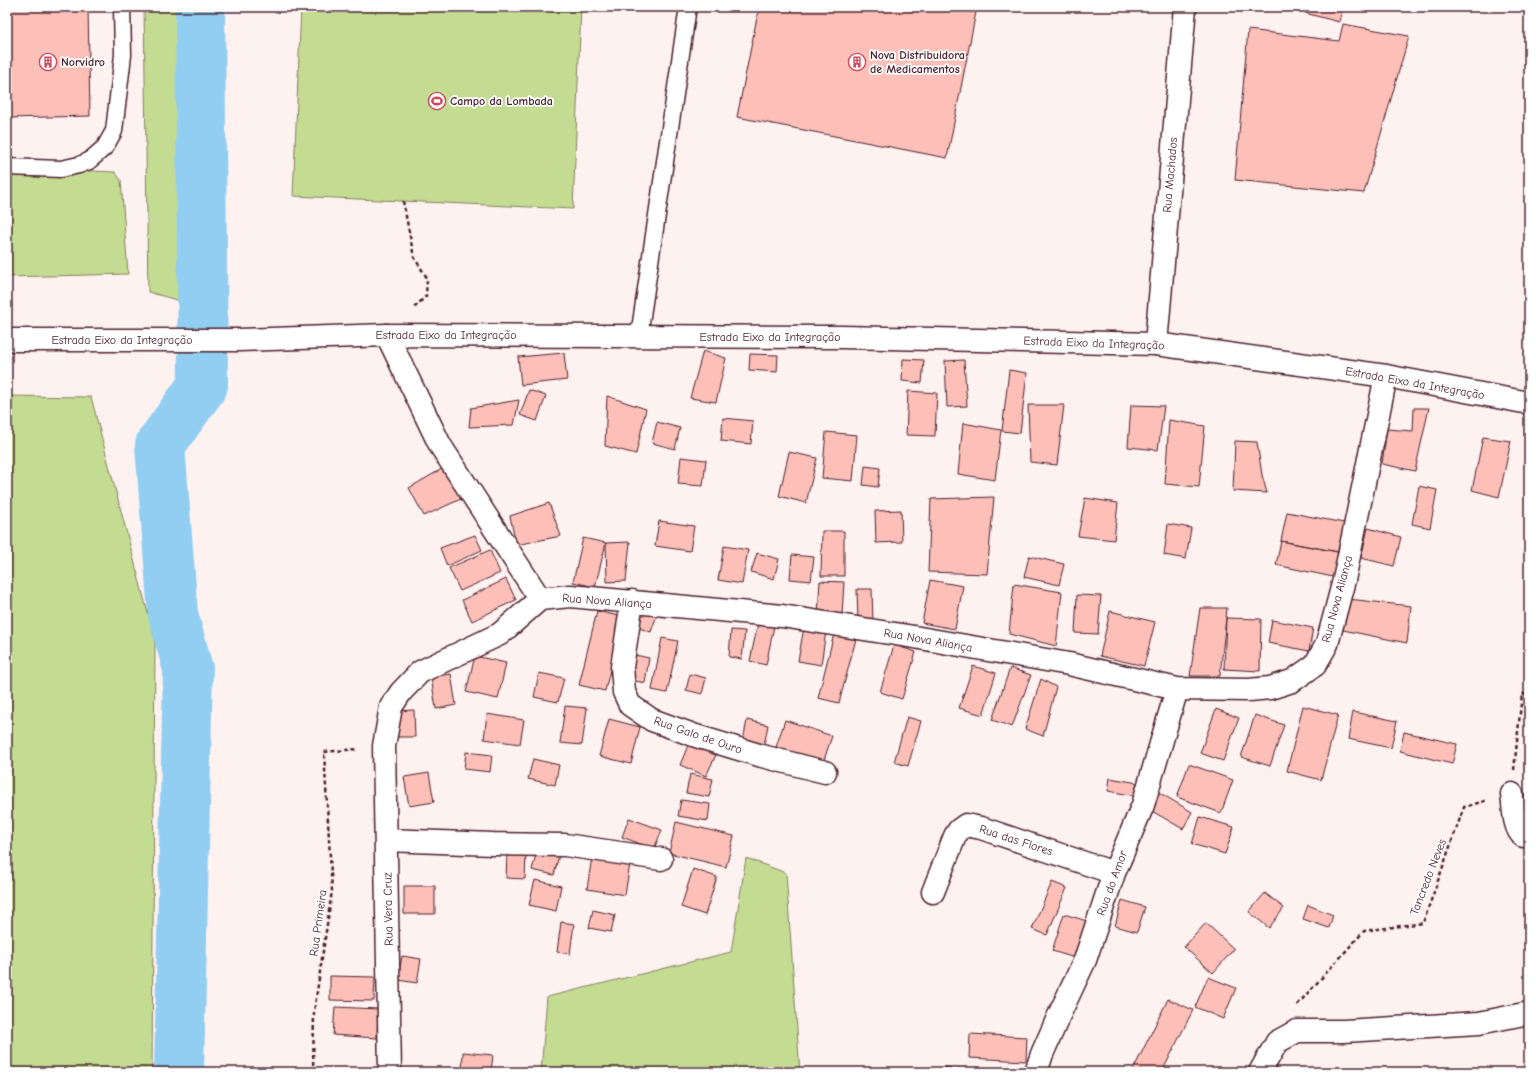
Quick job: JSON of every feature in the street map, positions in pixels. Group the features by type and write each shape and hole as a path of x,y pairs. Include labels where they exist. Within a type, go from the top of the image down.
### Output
{"street":[{"name":"Rua Machados","path":"1156,344 1185,7"},
{"name":"Estrada Eixo da Integração","path":"7,340 238,340 388,335 842,337 1156,344 1386,376 1529,403"},
{"path":"388,335 440,445 540,599"},
{"name":"Rua Nova Aliança","path":"540,599 570,596 782,616 1069,664 1177,689 1249,690 1270,688 1292,681 1315,665 1327,644 1344,580 1386,376"},
{"name":"Rua Vera Cruz","path":"390,1072 384,746 391,706 401,692 420,672 500,634 540,599"},
{"name":"Rua Galo de Ouro","path":"632,601 622,667 624,692 630,705 652,720 696,736 762,756 824,772"},
{"name":"Rua do Amor","path":"1036,1072 1042,1054 1085,960 1114,873 1143,805 1177,689"},
{"path":"1512,794 1523,831"},
{"name":"Rua das Flores","path":"933,892 955,836 959,830 966,825 981,828 1114,873"},
{"path":"386,840 493,844 565,844 661,859"},
{"path":"1260,1072 1277,1042 1297,1031 1344,1031 1480,1023 1529,1013"}],"lane":[{"path":"7,167 61,169 90,161 105,147 114,131 123,55 122,7"},
{"path":"639,336 688,7"}],"path":[{"path":"388,335 426,296 426,278 414,257 403,201"},
{"path":"1512,794 1522,694 1529,694"},
{"name":"Rua Primeira","path":"313,1072 314,1012 332,891 324,752 384,746"},
{"name":"Tancredo Neves","path":"1294,1007 1364,931 1423,923 1464,807 1512,794"}],"green space":[{"path":"144,7 200,7 202,307 148,292"},
{"name":"Campo da Lombada","path":"301,7 581,7 573,209 293,196"},
{"path":"7,167 115,172 121,180 128,274 7,277"},
{"path":"7,396 91,397 155,640 152,1072 7,1072"},
{"path":"746,858 786,873 800,1072 541,1072 547,997 731,952"}],"building":[{"name":"Norvidro","path":"7,7 88,7 90,116 7,118"},
{"name":"Nova Distribuidora de Medicamentos","path":"759,7 977,7 947,158 737,117"},
{"path":"1306,7 1343,7 1339,22 1305,13"},
{"path":"1343,24 1409,36 1364,193 1235,180 1248,30 1339,41"},
{"path":"703,351 726,358 716,402 690,398"},
{"path":"564,353 567,380 521,385 518,357"},
{"path":"750,354 778,355 777,372 749,370"},
{"path":"903,359 924,360 922,383 902,381"},
{"path":"964,360 967,406 947,407 945,361"},
{"path":"1009,370 1027,373 1020,433 1002,431"},
{"path":"529,390 546,396 537,421 520,415"},
{"path":"908,391 937,393 935,436 906,435"},
{"path":"607,396 646,409 636,454 605,446"},
{"path":"519,400 514,425 469,427 471,408"},
{"path":"1028,405 1064,405 1057,465 1030,462"},
{"path":"1131,405 1164,406 1158,450 1128,447"},
{"path":"1414,408 1429,408 1415,471 1382,464 1387,429 1413,431"},
{"path":"723,418 753,421 751,444 721,441"},
{"path":"1169,420 1205,426 1199,487 1165,484"},
{"path":"657,422 680,428 675,449 652,443"},
{"path":"963,423 1001,430 995,480 958,474"},
{"path":"826,432 857,435 853,481 822,478"},
{"path":"1483,437 1511,441 1499,497 1472,490"},
{"path":"1235,441 1257,442 1262,475 1267,493 1233,491"},
{"path":"789,452 817,458 806,503 779,496"},
{"path":"681,457 706,460 703,486 678,484"},
{"path":"865,466 880,468 878,487 863,485"},
{"path":"445,467 461,499 424,516 409,488"},
{"path":"1419,486 1437,490 1430,528 1412,524"},
{"path":"994,497 987,574 928,572 931,499"},
{"path":"1085,498 1118,503 1114,540 1078,536"},
{"path":"549,503 561,536 516,545 510,516"},
{"path":"901,510 902,542 876,543 875,511"},
{"path":"1287,512 1344,523 1338,552 1281,541"},
{"path":"659,521 694,526 690,551 655,546"},
{"path":"1168,524 1191,528 1186,559 1164,555"},
{"path":"1368,528 1401,537 1394,566 1361,558"},
{"path":"822,531 844,531 844,576 821,576"},
{"path":"475,535 482,550 447,566 440,548"},
{"path":"583,538 606,543 595,587 573,582"},
{"path":"1281,541 1338,552 1333,577 1276,565"},
{"path":"630,542 626,581 607,582 606,543"},
{"path":"724,546 748,550 742,584 718,580"},
{"path":"490,550 500,573 460,591 449,568"},
{"path":"757,553 779,559 774,579 751,572"},
{"path":"792,555 814,557 811,581 790,579"},
{"path":"1029,556 1064,564 1059,585 1024,577"},
{"path":"506,579 516,600 472,621 462,600"},
{"path":"930,580 963,586 955,629 922,623"},
{"path":"820,581 844,582 842,615 818,614"},
{"path":"1014,584 1062,592 1056,646 1009,634"},
{"path":"857,589 872,589 873,621 858,621"},
{"path":"1077,595 1101,596 1098,634 1075,633"},
{"path":"1348,599 1411,606 1407,643 1343,630"},
{"path":"640,608 657,615 651,632 633,626"},
{"path":"1200,608 1227,608 1220,676 1190,676"},
{"path":"597,611 623,617 605,691 579,685"},
{"path":"1110,611 1155,622 1144,666 1100,656"},
{"path":"1226,618 1261,619 1260,671 1224,669"},
{"path":"1272,620 1313,628 1309,651 1268,643"},
{"path":"758,623 774,626 766,665 750,661"},
{"path":"804,627 826,631 821,665 798,661"},
{"path":"731,630 745,631 742,659 729,657"},
{"path":"834,634 856,639 839,703 818,698"},
{"path":"662,638 678,641 667,693 652,690"},
{"path":"894,645 916,652 902,699 880,692"},
{"path":"635,655 649,658 645,683 631,680"},
{"path":"475,656 506,663 498,699 466,692"},
{"path":"973,666 996,673 983,715 959,708"},
{"path":"1010,668 1031,675 1012,727 992,720"},
{"path":"539,673 564,678 558,702 534,697"},
{"path":"451,674 456,705 436,709 431,677"},
{"path":"690,674 706,678 702,694 686,690"},
{"path":"1041,679 1056,687 1043,736 1025,729"},
{"path":"565,706 587,708 582,745 560,743"},
{"path":"1303,706 1338,715 1321,780 1287,771"},
{"path":"1216,709 1239,718 1223,761 1200,753"},
{"path":"414,710 415,737 395,737 394,711"},
{"path":"1353,712 1397,721 1391,748 1348,739"},
{"path":"487,714 524,720 520,744 484,739"},
{"path":"1255,715 1284,725 1270,766 1241,757"},
{"path":"907,717 921,721 908,766 894,762"},
{"path":"609,719 640,727 631,764 599,756"},
{"path":"747,720 768,725 764,745 743,741"},
{"path":"785,720 832,736 823,763 776,747"},
{"path":"1404,732 1457,744 1452,764 1400,751"},
{"path":"689,743 716,755 706,776 680,765"},
{"path":"466,752 492,755 490,772 464,769"},
{"path":"533,759 559,765 555,785 528,779"},
{"path":"1189,764 1233,780 1221,813 1177,797"},
{"path":"429,773 434,802 409,806 404,777"},
{"path":"690,774 713,779 709,797 686,793"},
{"path":"1110,778 1138,783 1136,796 1108,791"},
{"path":"1155,790 1192,812 1183,829 1145,807"},
{"path":"681,800 710,804 708,821 678,816"},
{"path":"1200,817 1234,827 1225,854 1192,844"},
{"path":"629,818 662,830 654,849 622,837"},
{"path":"676,822 734,836 726,867 669,853"},
{"path":"537,850 559,855 554,875 532,870"},
{"path":"507,854 526,854 525,879 506,878"},
{"path":"592,857 630,864 625,895 587,889"},
{"path":"693,869 717,877 705,915 681,907"},
{"path":"535,880 561,886 556,911 529,905"},
{"path":"1052,882 1067,888 1047,935 1032,929"},
{"path":"404,886 435,886 435,914 404,914"},
{"path":"1265,893 1284,908 1269,928 1249,912"},
{"path":"1122,900 1145,907 1137,932 1115,926"},
{"path":"1308,905 1333,915 1329,928 1303,919"},
{"path":"593,910 615,915 611,932 589,928"},
{"path":"1064,914 1087,921 1075,958 1052,951"},
{"path":"561,922 574,924 570,954 557,952"},
{"path":"1206,923 1234,949 1213,973 1184,947"},
{"path":"402,956 421,959 417,983 398,980"},
{"path":"330,976 375,977 374,1001 330,1000"},
{"path":"1208,977 1236,988 1223,1019 1195,1007"},
{"path":"1168,999 1193,1010 1162,1072 1132,1072"},
{"path":"335,1007 378,1009 377,1038 333,1035"},
{"path":"970,1034 1027,1037 1026,1061 969,1058"},
{"path":"463,1052 493,1055 491,1072 462,1072"},
{"path":"945,1067 963,1069 963,1072 945,1072"}],"waterway":[{"path":"179,1072 188,669 173,614 160,445 203,385 200,7"}],"place":[{"name":"Norvidro","path":"48,62"},
{"name":"Nova Distribuidora de Medicamentos","path":"857,62"},
{"name":"Campo da Lombada","path":"437,101"}]}
